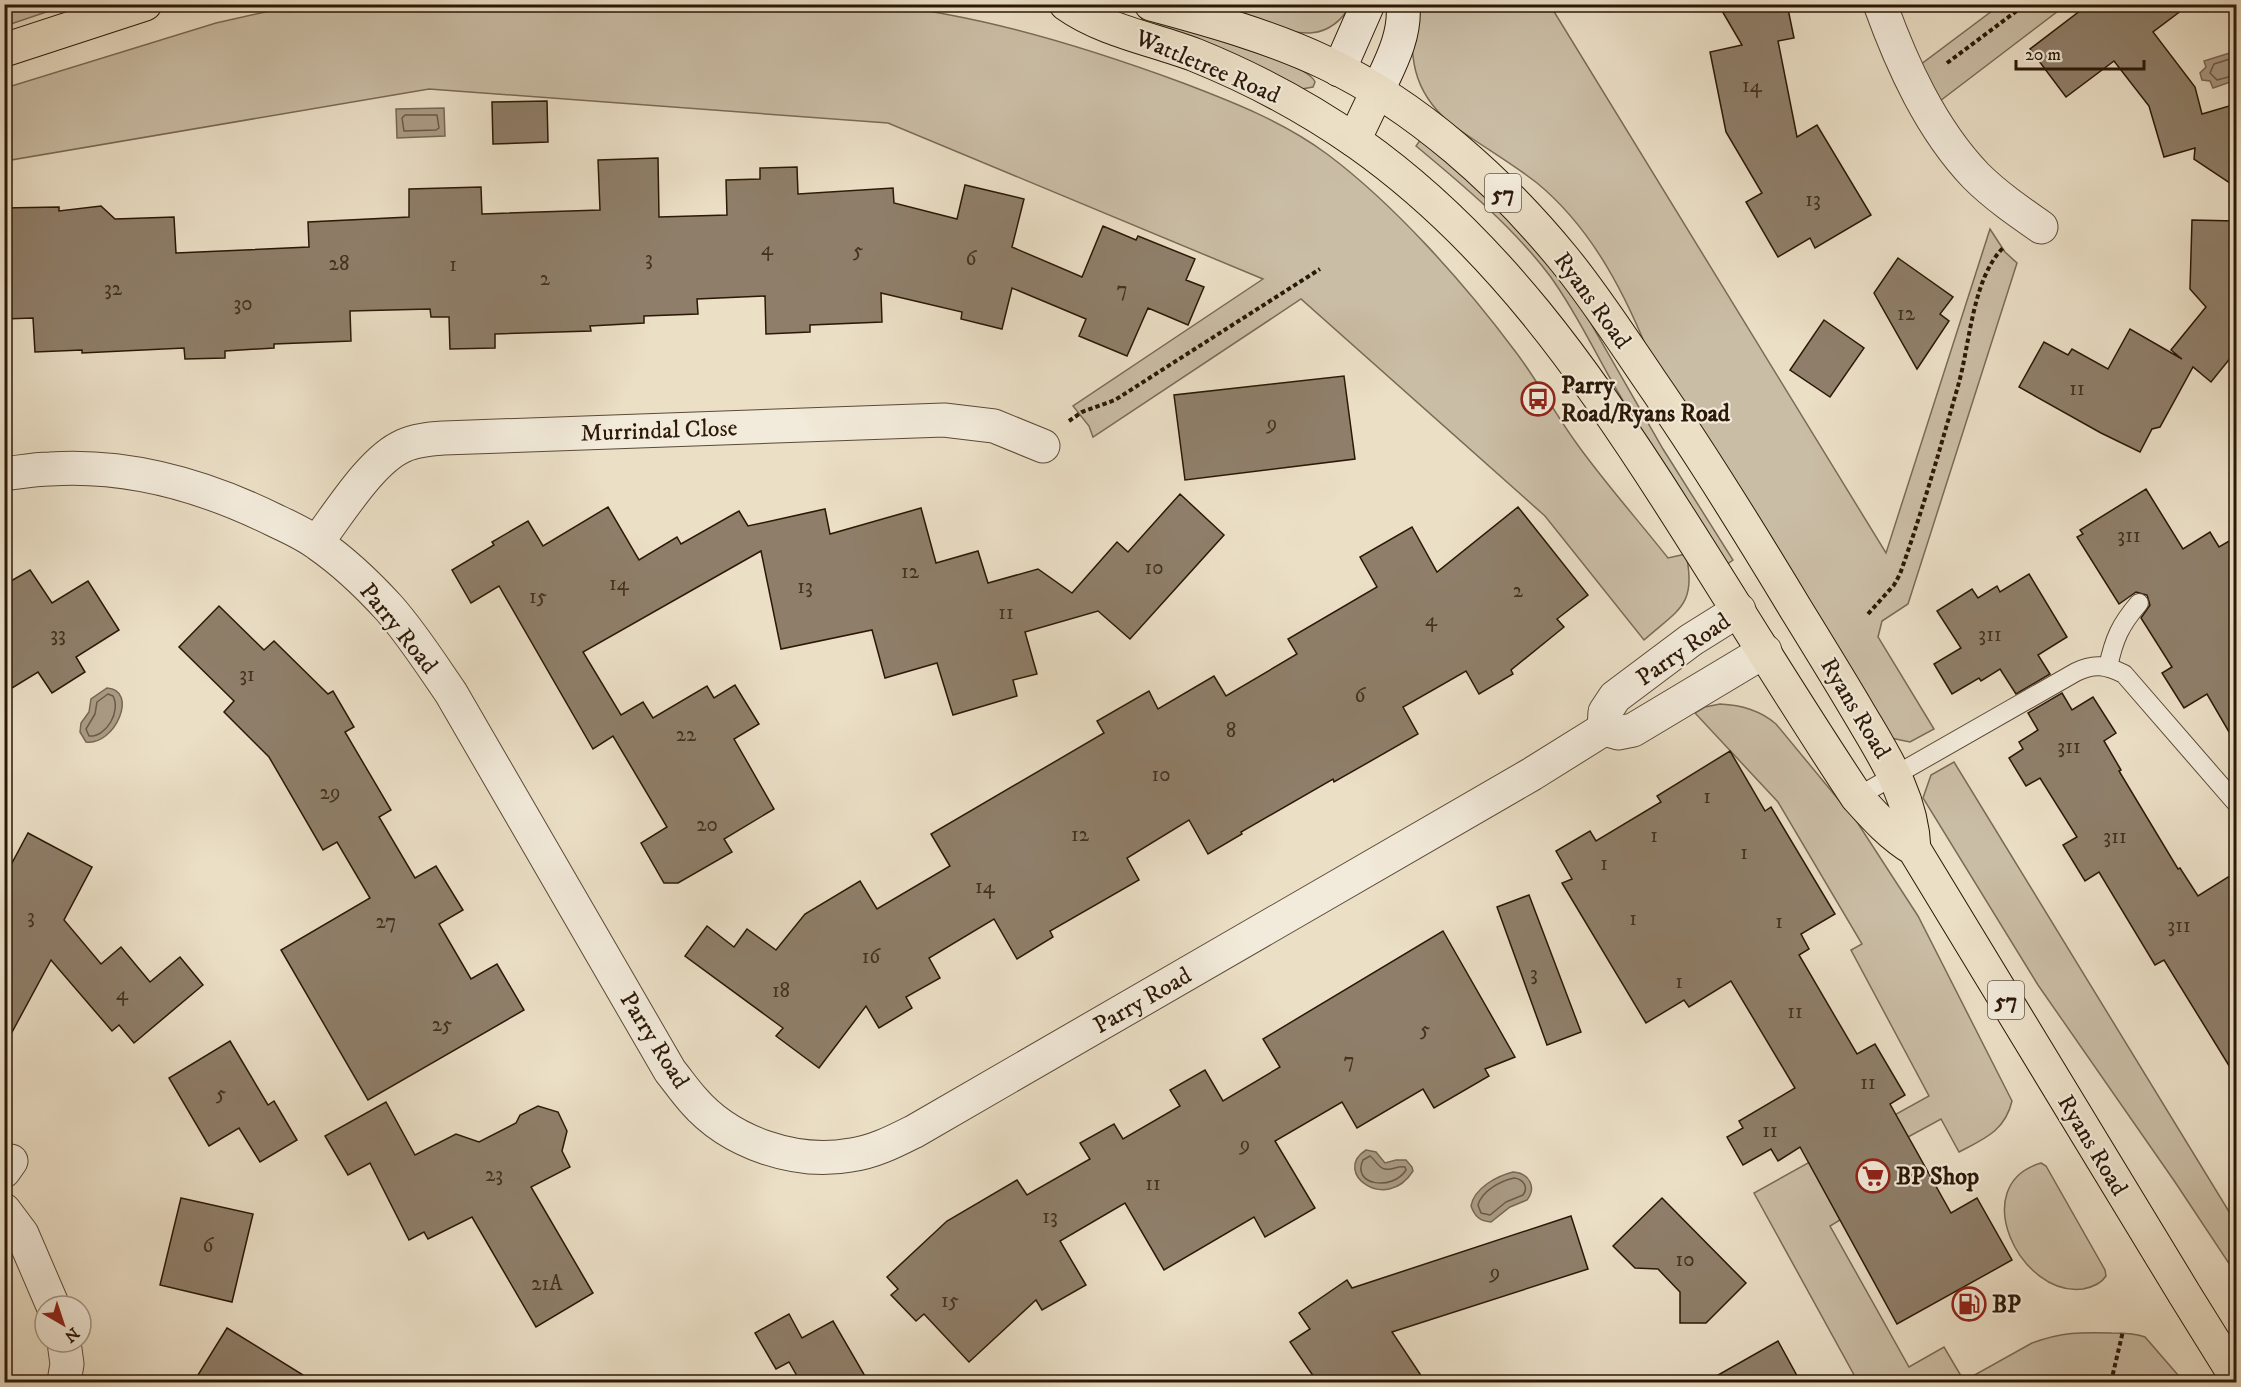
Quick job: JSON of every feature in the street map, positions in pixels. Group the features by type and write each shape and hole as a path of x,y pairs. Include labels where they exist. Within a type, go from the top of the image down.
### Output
{"main road":[{"path":"4,50 145,4"},
{"name":"Wattletree Road","path":"1066,4 1093,19 1226,69 1317,116"},
{"name":"Wattletree Road","path":"1151,4 1282,44 1339,70"},
{"path":"1317,116 1339,70"},
{"name":"Ryans Road","path":"1339,70 1406,110 1486,177 1524,213 1565,260 1600,307 1686,433 1781,584 1895,774 1913,827 1914,849"},
{"path":"1354,140 1377,92"},
{"name":"Ryans Road","path":"1317,116 1406,179 1451,220 1517,288 1578,368 1636,449 1857,797 1880,823 1914,849 2185,1296 2236,1376"},
{"name":"Parry Road","path":"1739,610 1781,584"},
{"name":"Parry Road","path":"1765,651 1806,625"}],"street":[{"path":"1339,70 1368,4"},
{"path":"1377,92 1397,48 1402,31 1403,4"},
{"path":"1880,4 1915,86 1937,125 1976,175 1999,197 2036,224"},
{"name":"Murrindal Close","path":"317,542 367,476 385,458 402,446 421,441 444,438 944,420 994,426 1043,446"},
{"name":"Parry Road","path":"4,474 51,469 104,470 149,476 203,490 243,506 317,542 348,568 389,608 422,650 451,693 670,1071 688,1094 720,1124 752,1142 789,1154 820,1157 851,1155 883,1146 915,1131 1533,774 1604,729"},
{"name":"Parry Road","path":"1604,729 1605,712 1615,697 1684,645 1739,610"},
{"name":"Parry Road","path":"1604,729 1618,734 1633,730 1765,651"},
{"path":"4,1210 22,1234 48,1294"},
{"path":"64,1383 67,1364 66,1354"}],"lane":[{"path":"2139,603 2120,628 2108,667 2124,674 2236,803"},
{"name":"Ryans Road","path":"1857,797 2089,666 2108,667"}],"path":[{"path":"1915,86 2026,4"},
{"path":"1869,614 1894,585 1906,556 1959,383 1969,332 1990,264 2036,224"},
{"path":"1043,446 1077,415 1115,400 1320,269"},
{"path":"2111,1383 2123,1331"}],"shaded area":[{"path":"5,4 67,4 67,5 5,26"},
{"path":"880,4 980,21 1068,44 1126,63 1239,105 1293,132 1327,154 1378,196 1474,299 1523,362 1588,459 1668,558 1686,554 1689,585 1687,595 1676,613 1644,640 1545,516 1301,299 1093,437 1089,426 1073,406 1263,279 888,123 429,89 5,161 5,88 216,23 296,5"},
{"path":"1200,5 1351,5 1331,26 1309,33 1284,30"},
{"path":"1412,5 1550,5 1886,553 1990,229 2005,252 2017,263 1908,604 1882,621 1878,637 1934,729 1910,742 1886,737 1653,364 1620,289 1591,243 1557,201 1537,183 1450,123 1427,97 1415,69"},
{"path":"2000,5 2066,5 1940,101 1920,65"},
{"path":"1141,16 1206,34 1264,54 1307,73 1315,82 1313,87 1302,89 1144,26"},
{"path":"1421,139 1471,183 1550,262 1586,315 1663,449 1733,560 1726,565 1658,459 1578,319 1550,276 1504,224 1416,146"},
{"path":"1720,704 1750,709 1776,724 1857,822 1918,916 2012,1101 1999,1127 1985,1138 1959,1152 1941,1119 1819,1180 1840,1220 1830,1226 1909,1367 1944,1347 1964,1381 2043,1339 2072,1334 2125,1333 2145,1337 2184,1382 1858,1382 1754,1193 1929,1096 1851,950 1862,944 1778,802 1695,713 1705,707"},
{"path":"1954,762 2236,1223 2236,1274 2038,985 1923,798 1931,775"},
{"path":"2041,1163 2046,1166 2105,1270 2106,1276 2093,1286 2083,1289 2060,1287 2039,1276 2022,1258 2010,1237 2005,1215 2007,1193 2019,1175"}],"water":[{"path":"2236,51 2236,80 2213,88 2210,81 2202,80 2200,73 2206,67 2204,61"},
{"path":"444,108 445,136 397,138 396,109"},
{"path":"107,688 116,691 121,698 122,707 119,717 106,736 97,741 86,742 80,732 81,723 89,712 91,699"},
{"path":"1366,1150 1376,1152 1385,1163 1406,1160 1413,1171 1402,1183 1389,1189 1377,1189 1366,1185 1358,1178 1355,1169 1357,1159"},
{"path":"1513,1172 1523,1175 1530,1182 1531,1190 1527,1200 1510,1207 1491,1222 1478,1218 1471,1206 1481,1188 1500,1176"}],"building":[{"path":"1718,4 1787,4 1794,38 1778,41 1797,137 1817,125 1871,215 1815,248 1810,238 1778,257 1746,202 1762,193 1726,132 1710,52 1742,45"},
{"path":"2089,4 2190,4 2153,32 2195,87 2202,114 2236,104 2236,187 2194,159 2195,148 2164,157 2149,106 2114,61 2066,97 2030,49"},
{"path":"547,101 548,142 493,144 492,102"},
{"path":"658,158 659,217 727,215 726,180 760,179 760,168 797,167 798,194 893,188 894,203 957,219 965,185 1024,199 1012,247 1082,277 1103,226 1136,240 1138,236 1195,259 1186,280 1204,287 1188,325 1148,308 1127,356 1079,336 1086,319 1012,288 1002,329 961,319 962,312 881,293 882,322 810,325 810,332 766,334 765,296 697,299 698,314 644,316 644,323 590,326 591,331 495,334 495,348 450,349 449,317 431,317 430,309 350,311 351,341 274,344 274,348 225,351 225,358 185,359 184,348 82,353 82,350 35,352 33,318 4,319 4,208 59,207 59,211 101,206 115,219 174,217 176,253 309,247 308,222 409,217 409,189 481,187 482,214 600,210 598,160"},
{"path":"2192,220 2236,221 2236,351 2211,382 2193,367 2160,427 2152,429 2140,452 2019,387 2044,342 2068,355 2072,349 2108,369 2130,329 2182,359 2171,350 2206,307 2190,289"},
{"path":"1898,258 1953,297 1940,314 1949,321 1917,369 1874,293"},
{"path":"1824,320 1864,348 1830,397 1790,370"},
{"path":"1344,376 1355,459 1185,480 1174,395"},
{"path":"2146,489 2183,549 2210,532 2219,547 2236,537 2236,744 2207,694 2184,708 2162,673 2172,667 2141,618 2150,605 2147,595 2136,592 2119,604 2077,537 2083,534 2080,530"},
{"path":"1180,494 1224,535 1130,639 1098,611 1025,632 1037,674 1013,680 1017,696 953,715 937,663 885,678 872,630 781,649 761,551 583,652 621,715 643,702 653,718 707,686 714,698 735,685 759,724 734,739 774,809 724,839 732,852 678,883 664,883 641,843 667,827 613,736 593,749 499,586 471,603 452,570 494,545 492,542 528,521 543,546 608,507 639,560 677,537 681,544 739,511 748,526 825,509 830,534 921,508 936,563 978,551 988,583 1038,569 1072,593 1117,542 1128,552"},
{"path":"1518,507 1588,595 1557,619 1564,627 1511,670 1513,674 1479,694 1466,671 1403,707 1418,734 1334,782 1333,779 1241,832 1242,834 1208,854 1189,820 1127,858 1139,880 1050,931 1053,937 1017,959 994,919 929,958 940,978 906,997 912,1008 879,1028 866,1006 819,1068 776,1036 783,1028 685,956 707,926 734,947 747,929 776,950 805,914 860,881 877,909 950,866 931,834 1104,733 1097,721 1149,691 1158,709 1214,676 1226,696 1297,654 1288,639 1377,587 1360,557 1412,527 1437,572"},
{"path":"30,570 52,603 88,581 119,630 76,657 85,672 52,693 38,672 4,693 4,585"},
{"path":"2029,574 2067,637 2038,655 2050,674 2016,694 2000,669 1981,681 1979,678 1952,694 1934,664 1961,648 1937,611 1972,589 1978,598 1997,586 2000,592"},
{"path":"219,606 264,650 274,641 328,694 333,691 354,727 345,732 391,810 379,817 415,878 436,866 463,910 439,924 471,979 497,964 524,1010 368,1100 281,950 370,898 337,842 323,850 269,757 224,712 234,701 179,647"},
{"path":"2062,693 2072,710 2093,697 2116,733 2104,741 2121,770 2119,771 2178,869 2180,868 2198,896 2236,872 2236,1077 2164,960 2155,965 2099,872 2085,881 2063,845 2077,837 2040,778 2026,786 2009,758 2023,749 2019,742 2038,730 2028,713"},
{"path":"1730,751 1765,811 1771,807 1835,914 1801,934 1809,949 1799,955 1857,1054 1875,1044 1905,1095 1890,1104 1951,1213 1977,1198 2012,1260 1897,1324 1800,1147 1778,1161 1771,1149 1743,1165 1727,1137 1743,1128 1739,1121 1795,1088 1731,981 1689,1007 1684,1000 1646,1023 1562,883 1572,879 1556,851 1590,831 1596,841 1661,802 1657,796"},
{"path":"28,833 92,867 64,920 101,964 121,947 150,982 180,957 203,985 134,1043 119,1025 112,1031 51,960 4,1047 4,878"},
{"path":"1529,895 1581,1032 1547,1045 1497,907"},
{"path":"1443,931 1515,1057 1485,1069 1489,1076 1434,1108 1423,1089 1357,1128 1342,1102 1275,1141 1315,1208 1265,1237 1254,1217 1164,1270 1125,1203 1060,1241 1086,1285 1042,1310 1036,1300 969,1362 924,1314 916,1321 891,1295 898,1289 887,1277 947,1221 1017,1180 1027,1195 1090,1159 1080,1143 1114,1124 1123,1139 1180,1106 1170,1090 1205,1070 1223,1101 1280,1067 1263,1039"},
{"path":"230,1041 268,1105 274,1101 297,1140 260,1162 239,1128 209,1146 169,1078"},
{"path":"386,1102 415,1155 456,1134 479,1142 516,1123 520,1115 538,1106 558,1112 567,1131 562,1151 570,1167 531,1187 593,1293 536,1327 472,1217 428,1239 424,1232 409,1240 370,1163 348,1175 325,1136"},
{"path":"181,1198 253,1214 232,1302 160,1285"},
{"path":"1662,1198 1746,1283 1706,1323 1680,1323 1680,1292 1658,1269 1635,1268 1613,1246"},
{"path":"1571,1216 1588,1269 1392,1332 1426,1383 1318,1383 1290,1342 1310,1329 1299,1313 1347,1280 1352,1288"},
{"path":"789,1314 802,1338 833,1321 869,1383 801,1383 789,1362 776,1369 755,1333"},
{"path":"227,1328 316,1383 193,1383"},
{"path":"1778,1341 1801,1383 1704,1383"}],"place":[{"name":"Parry Road/Ryans Road","path":"1538,399"},
{"name":"BP Shop","path":"1873,1176"},
{"name":"BP","path":"1969,1304"}]}
